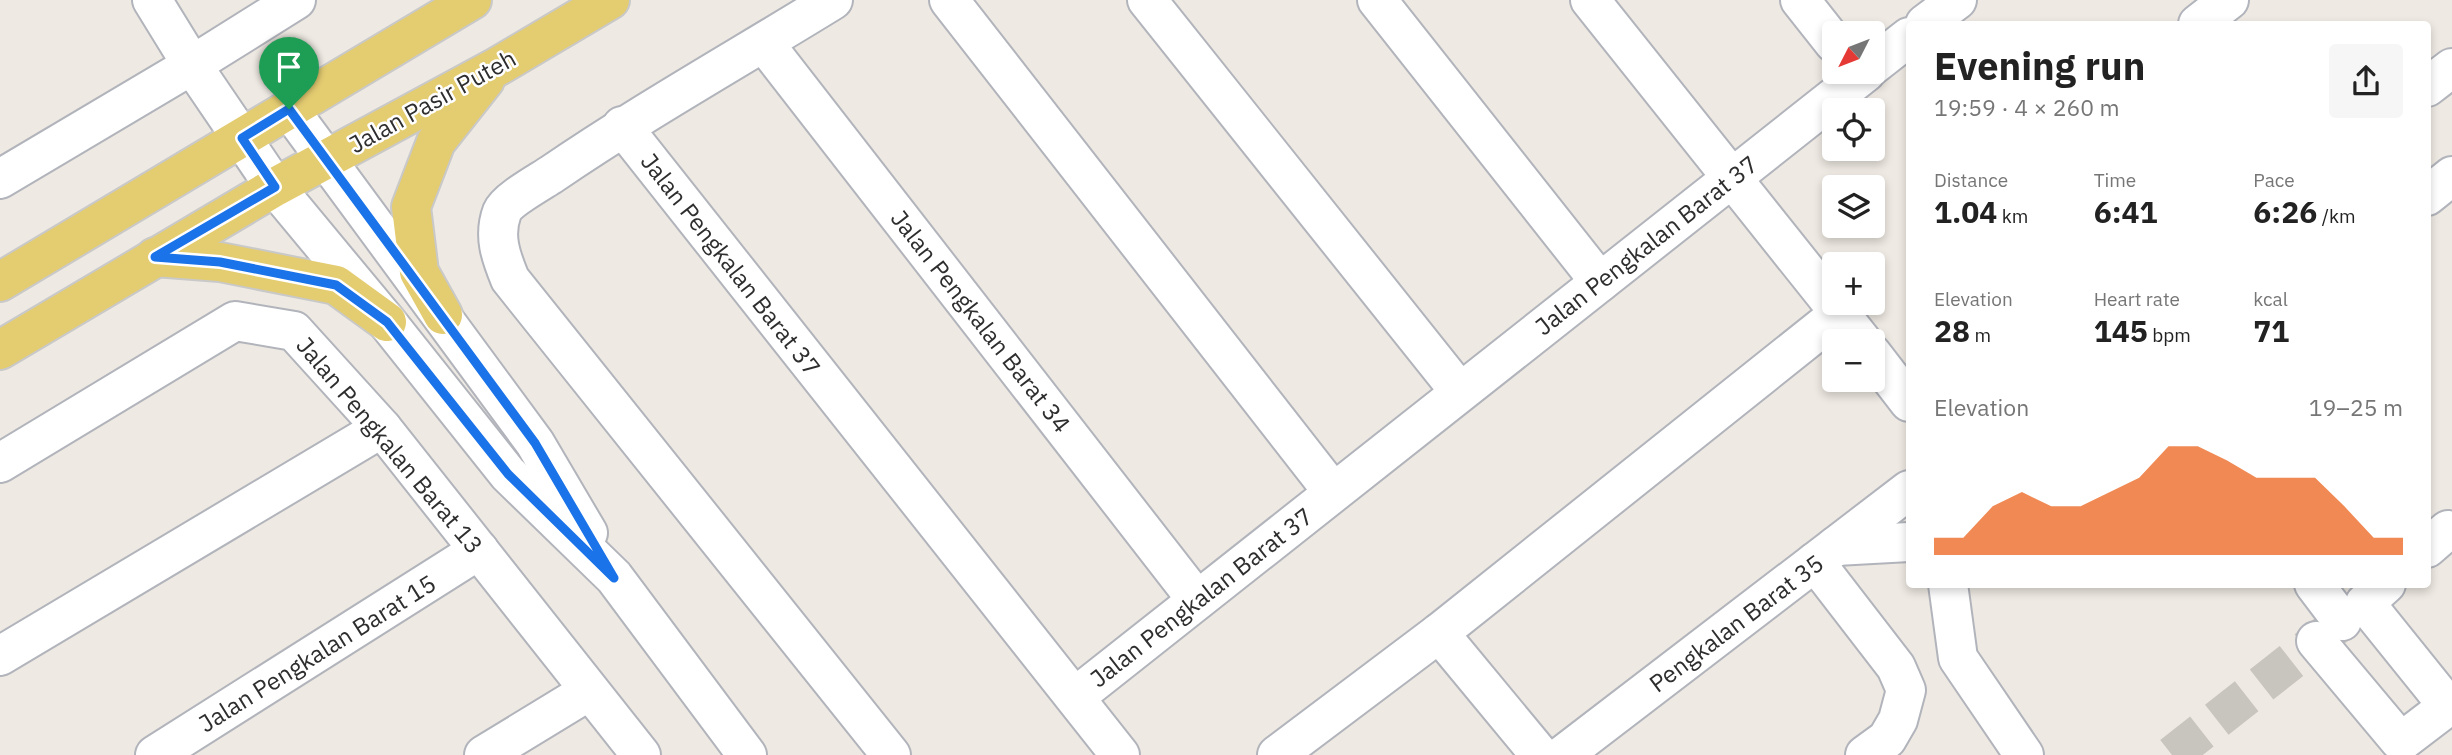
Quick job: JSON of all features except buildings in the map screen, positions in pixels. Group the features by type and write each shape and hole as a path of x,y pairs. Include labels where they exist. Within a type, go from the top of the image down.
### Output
{"main road":[{"path":"0,282 472,0"},
{"name":"Jalan Pasir Puteh","path":"0,350 275,187 495,68 610,0"},
{"path":"443,315 419,272 411,207 436,142 495,68"},
{"path":"155,257 220,262 336,285 387,322"}],"street":[{"path":"152,0 192,65 275,187 508,474 614,578"},
{"path":"0,179 296,0"},
{"path":"833,0 622,126 503,209 498,231 499,251 510,279 891,755"},
{"path":"949,0 1333,492"},
{"path":"1147,0 1460,393"},
{"path":"1377,0 1600,282"},
{"path":"1277,755 1851,327 1590,0"},
{"path":"1800,0 1822,28"},
{"path":"1930,21 1957,0"},
{"path":"2202,21 2229,0"},
{"name":"Jalan Pengkalan Barat 37","path":"1885,55 1906,39"},
{"name":"Jalan Pengkalan Barat 34","path":"764,43 1197,600"},
{"path":"2431,84 2452,68"},
{"name":"Jalan Pengkalan Barat 37","path":"622,126 1074,697 1848,84"},
{"path":"289,109 535,443 614,578 747,755"},
{"path":"2431,193 2452,176"},
{"name":"Jalan Pengkalan Barat 13","path":"0,463 235,321 294,331 382,428 641,755"},
{"path":"1885,371 1906,398"},
{"path":"0,656 382,428"},
{"name":"Pengkalan Barat 35","path":"1563,755 1906,492"},
{"path":"1865,755 1887,738 1898,720 1906,690 1896,667 1826,554 1906,542"},
{"name":"Jalan Pengkalan Barat 15","path":"155,755 479,550"},
{"path":"1949,588 1958,658 2024,755"},
{"path":"2315,588 2329,631 2399,740 2405,739 2450,705 2365,603 2382,588"},
{"path":"1439,633 1540,755"},
{"path":"484,755 589,691"},
{"path":"1074,697 1119,755"}],"tunnel":[{"path":"2172,755 2341,622"}],"route":[{"path":"289,109 535,443 614,578 508,474 387,322 336,285 220,262 155,257 275,187 242,138 289,109"}]}
